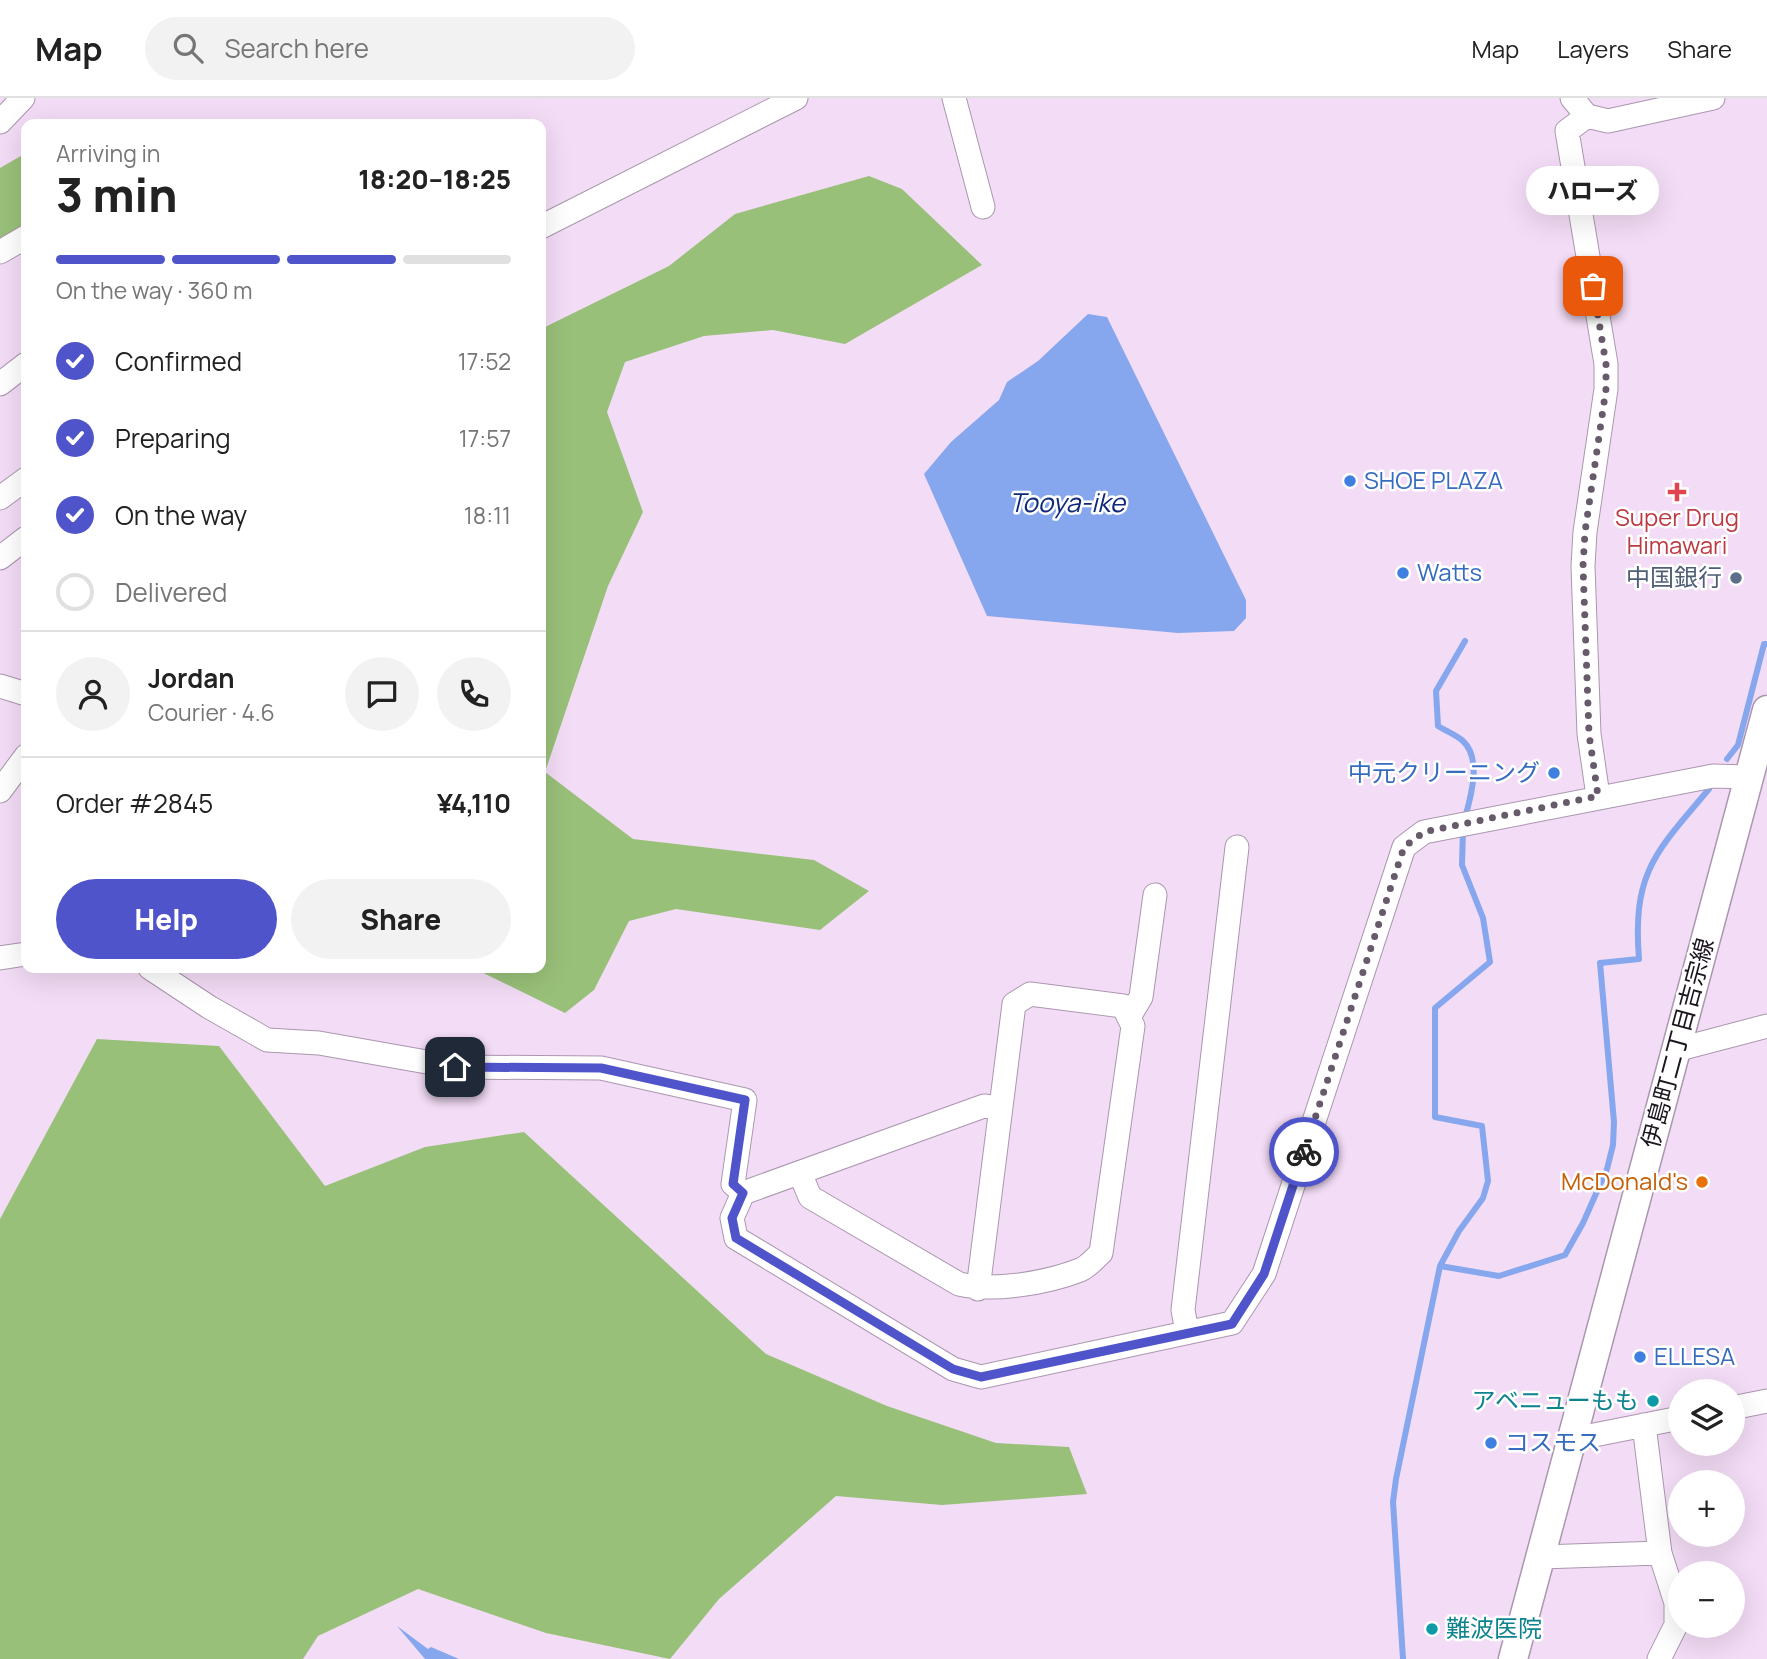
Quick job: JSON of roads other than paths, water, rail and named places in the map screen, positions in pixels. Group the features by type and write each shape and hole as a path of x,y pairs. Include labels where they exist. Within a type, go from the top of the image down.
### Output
{"street":[{"path":"0,122 23,98"},
{"path":"546,217 796,98"},
{"path":"954,98 984,207"},
{"path":"1572,98 1587,116 1608,121 1713,98"},
{"path":"1587,116 1567,131 1606,364 1606,389 1585,532 1583,566 1589,734 1598,796"},
{"path":"0,252 21,240"},
{"path":"0,384 21,368"},
{"path":"0,498 21,485"},
{"path":"0,558 21,542"},
{"path":"0,685 21,692"},
{"name":"伊島町二丁目吉宗線","path":"1513,1659 1767,710"},
{"path":"0,791 21,763"},
{"path":"1000,1108 984,1106 743,1193 732,1218 736,1238 953,1369 981,1377 1232,1324 1264,1274 1404,847 1424,832 1464,823 1713,775 1749,777"},
{"path":"1187,1332 1182,1310 1237,847"},
{"path":"1129,1017 1141,997 1155,895"},
{"path":"0,958 21,955"},
{"path":"158,973 209,1007 267,1040 319,1043 455,1067 601,1068 745,1100 733,1184 743,1193"},
{"path":"800,1173 810,1197 959,1284 978,1289 998,1289 1082,1270 1101,1253 1133,1026 1124,1006 1030,994 1014,1004 978,1289"},
{"path":"1676,1050 1767,1026"},
{"path":"1745,1405 1767,1401"},
{"path":"1574,1433 1589,1436 1668,1420"},
{"path":"1644,1425 1660,1553 1676,1603 1676,1625 1659,1659"},
{"path":"1541,1557 1660,1553"}],"water":[{"name":"Tooya-ike","path":"1088,314 1107,317 1246,600 1246,618 1234,631 1178,633 987,616 924,474 951,442 999,400 1007,382 1038,361"},
{"path":"397,1626 428,1649 431,1647 459,1659 425,1659"}],"waterway":[{"path":"1465,641 1436,691 1438,726 1463,741 1472,758 1473,778 1465,818"},
{"path":"1727,759 1738,745 1764,644 1767,644"},
{"path":"1440,1266 1499,1276 1565,1255 1583,1223 1607,1169 1613,1145 1614,1122 1600,963 1639,959 1638,929 1644,884 1662,848 1709,789"},
{"path":"1403,1659 1393,1502 1396,1479 1440,1266 1459,1231 1483,1198 1488,1181 1482,1126 1435,1117 1435,1008 1490,962 1483,918 1462,865 1463,829"}],"place":[{"name":"ハローズ","path":"1593,286"},
{"name":"SHOE PLAZA","path":"1350,481"},
{"name":"Super Drug Himawari","path":"1677,492"},
{"name":"Watts","path":"1403,573"},
{"name":"中国銀行","path":"1736,578"},
{"name":"中元クリーニング","path":"1554,773"},
{"name":"McDonald's","path":"1702,1182"},
{"name":"ELLESA","path":"1640,1357"},
{"name":"アベニューもも","path":"1653,1401"},
{"name":"コスモス","path":"1491,1443"},
{"name":"難波医院","path":"1432,1629"}]}
